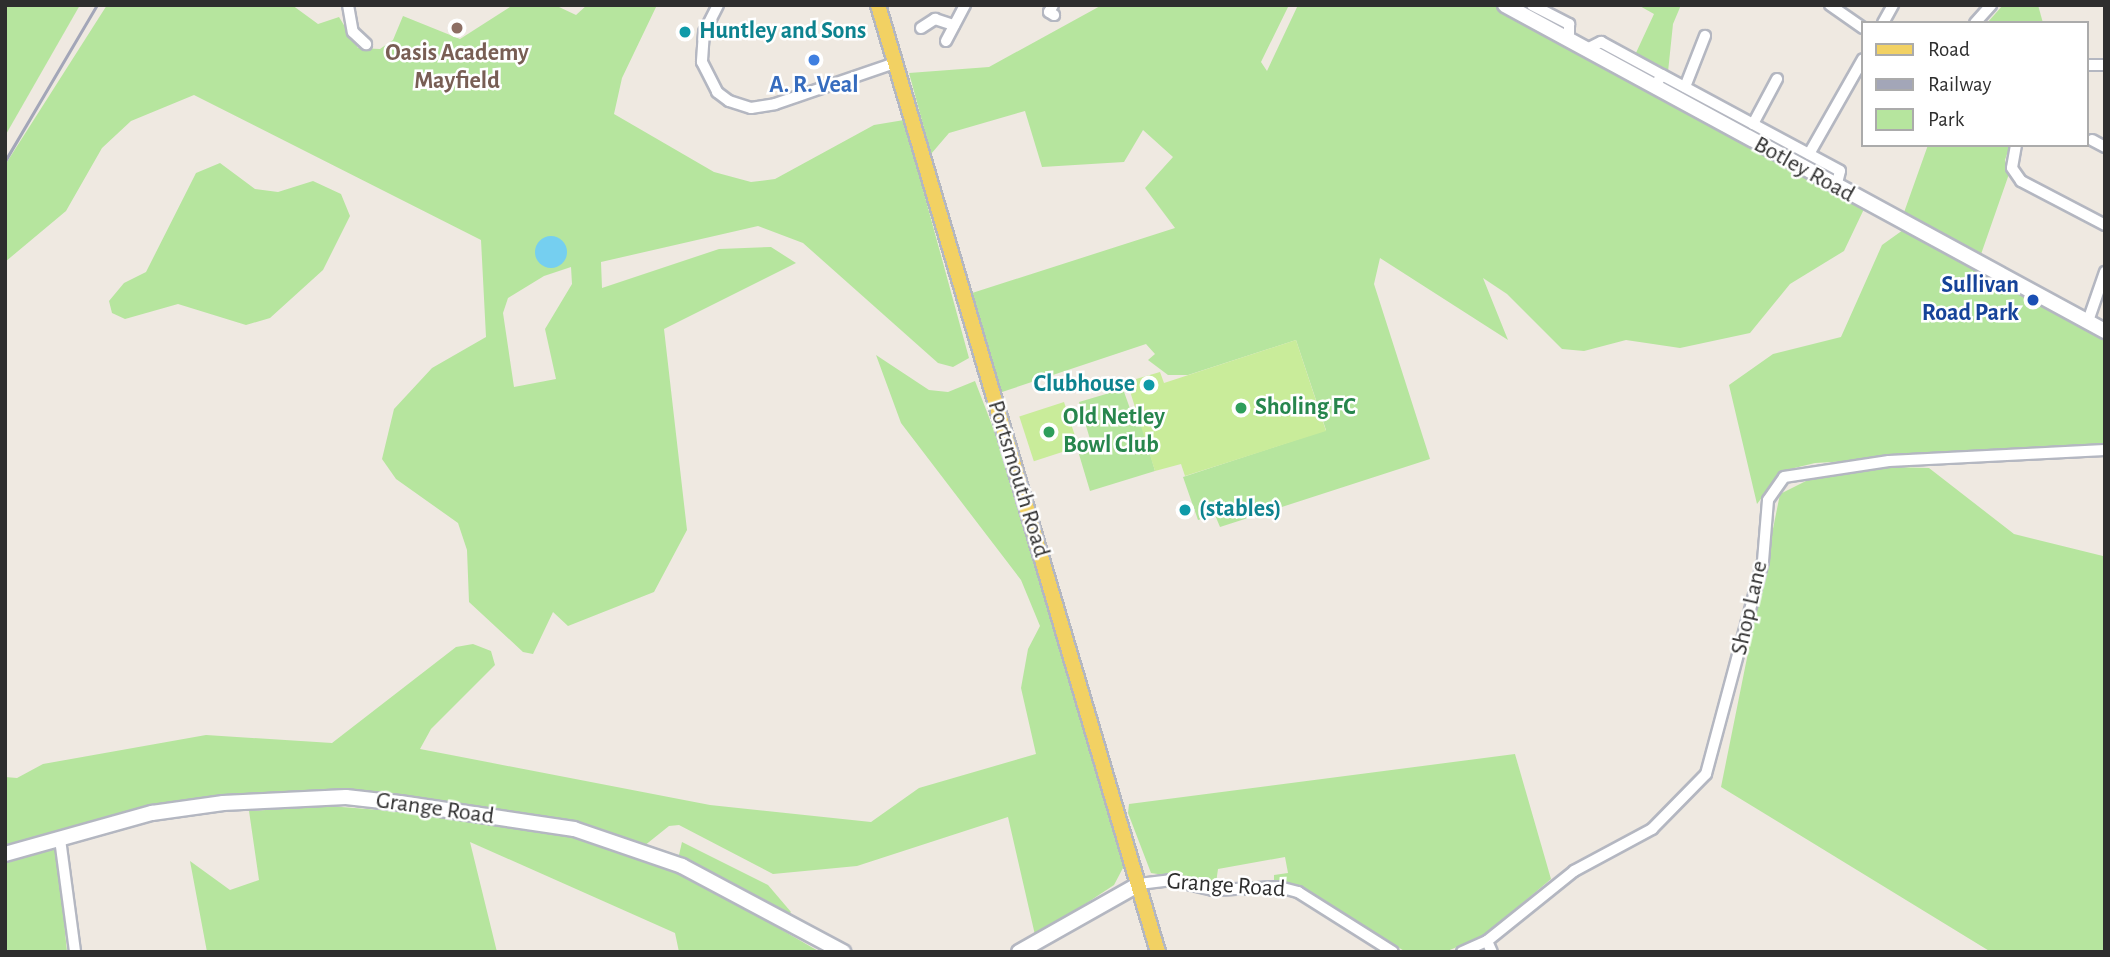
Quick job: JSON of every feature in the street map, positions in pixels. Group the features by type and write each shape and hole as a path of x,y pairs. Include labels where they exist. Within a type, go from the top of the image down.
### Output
{"main road":[{"name":"Portsmouth Road","path":"878,5 1158,952"}],"street":[{"path":"348,5 354,32 366,44"},
{"path":"718,5 704,32 702,62 717,92 729,102 751,108 775,104 895,63"},
{"path":"946,41 965,5"},
{"name":"Botley Road","path":"1505,5 1526,8 1569,40 1658,81 1779,147 1836,187 2105,331"},
{"path":"1830,5 1862,26"},
{"path":"1884,21 1893,5"},
{"path":"1977,21 1991,5"},
{"path":"921,28 935,19 954,25"},
{"path":"1685,87 1705,36"},
{"path":"1809,154 1862,61"},
{"path":"1753,124 1777,79"},
{"path":"1658,81 1685,87 1753,124 1779,147 1809,154 1840,171 1836,187"},
{"path":"2092,140 2105,147"},
{"path":"2016,147 2012,168 2021,181 2105,225"},
{"path":"2088,321 2105,272"},
{"name":"Shop Lane","path":"1487,941 1574,871 1652,829 1706,774 1763,561 1768,500 1784,477 1889,461 2105,450"},
{"name":"Grange Road","path":"5,854 152,813 223,803 346,797 400,803 574,829 682,866 843,952"},
{"path":"60,839 75,952"},
{"name":"Grange Road","path":"1019,952 1139,884 1170,880 1213,890 1279,887 1298,892 1393,952"},
{"path":"1462,952 1487,941 1492,952"}],"green space":[{"path":"5,5 80,5 5,136"},
{"path":"107,5 292,5 318,24 339,17 358,48 380,49 393,40 403,16 460,39 513,5 559,7 576,15 587,5 657,5 622,78 614,114 714,172 751,182 775,179 874,125 904,120 969,358 953,367 938,363 803,243 758,226 601,262 602,288 719,249 771,247 796,263 664,329 687,530 654,592 568,626 553,612 533,654 523,652 469,602 467,550 458,523 396,479 382,459 394,409 432,368 486,337 481,240 194,95 131,121 102,148 66,211 5,262 5,165","holes":["571,267 572,284 545,329 556,379 514,387 503,313 508,298 544,276"]},
{"path":"1102,5 1289,5 1261,62 1267,71 1298,5 1493,5 1864,209 1844,251 1790,284 1750,333 1680,348 1626,340 1584,351 1562,349 1507,294 1483,278 1508,340 1380,258 1374,284 1430,459 1220,527 1215,515 1198,520 1183,477 1326,430 1296,340 1188,375 1168,375 1148,360 1155,354 1146,344 999,393 969,294 1175,228 1145,188 1173,157 1143,130 1124,162 1042,167 1025,111 949,133 931,154 909,73 989,67"},
{"path":"1638,5 1681,5 1673,24 1668,72 1635,55 1654,14"},
{"path":"2003,5 2038,5 2042,21 1989,21"},
{"path":"1927,147 2009,147 2005,160 2009,174 1979,260 1902,218"},
{"path":"220,163 255,189 278,192 313,181 341,194 350,216 323,270 270,318 246,325 178,304 125,319 112,313 109,301 124,283 146,272 196,173"},
{"path":"1903,230 2105,341 2105,446 1815,463 1782,471 1757,504 1729,385 1773,354 1841,337 1882,245"},
{"name":"Sholing FC","path":"1296,340 1326,431 1185,476 1181,464 1155,471 1129,388 1137,385 1136,379 1160,372 1164,383"},
{"path":"876,355 929,390 948,392 975,381 1009,469 1123,853 1124,866 1114,885 1052,926 1035,935 1008,817 857,866 773,874 679,825 669,826 644,846 543,816 333,789 185,802 5,846 5,777 17,778 43,764 206,735 332,743 456,647 473,644 491,651 495,665 431,729 420,749 710,805 871,822 919,788 1036,754 1021,688 1028,649 1040,626 1021,580 901,423"},
{"path":"1123,389 1133,417 1139,415 1155,471 1090,491 1078,451 1092,446 1079,402"},
{"name":"Old Netley Bowl Club","path":"1064,402 1079,447 1034,461 1019,417"},
{"path":"1891,467 1929,468 2014,534 2103,556 2105,551 2105,952 1991,952 1721,787 1780,494 1816,476"},
{"path":"1515,754 1551,879 1483,936 1445,952 1406,952 1302,889 1274,883 1274,875 1288,873 1285,857 1218,869 1216,883 1151,873 1128,813 1129,804"},
{"path":"329,806 456,816 582,837 690,877 820,952 679,952 675,933 470,842 497,952 207,952 190,861 230,890 259,880 249,811"},
{"path":"682,842 768,885 791,912 787,916 693,865 679,855"},
{"path":"49,848 57,849 67,952 5,952 5,860"}],"water":[{"path":"551,236 562,241 567,252 562,263 551,268 540,263 535,252 540,241"}],"railway":[{"path":"5,161 97,5"}],"place":[{"name":"Oasis Academy Mayfield","path":"457,28"},
{"name":"Huntley and Sons","path":"685,32"},
{"name":"A. R. Veal","path":"814,60"},
{"name":"Sullivan Road Park","path":"2033,300"},
{"name":"Clubhouse","path":"1149,385"},
{"name":"Sholing FC","path":"1241,408"},
{"name":"Old Netley Bowl Club","path":"1049,432"},
{"name":"(stables)","path":"1185,510"}]}
